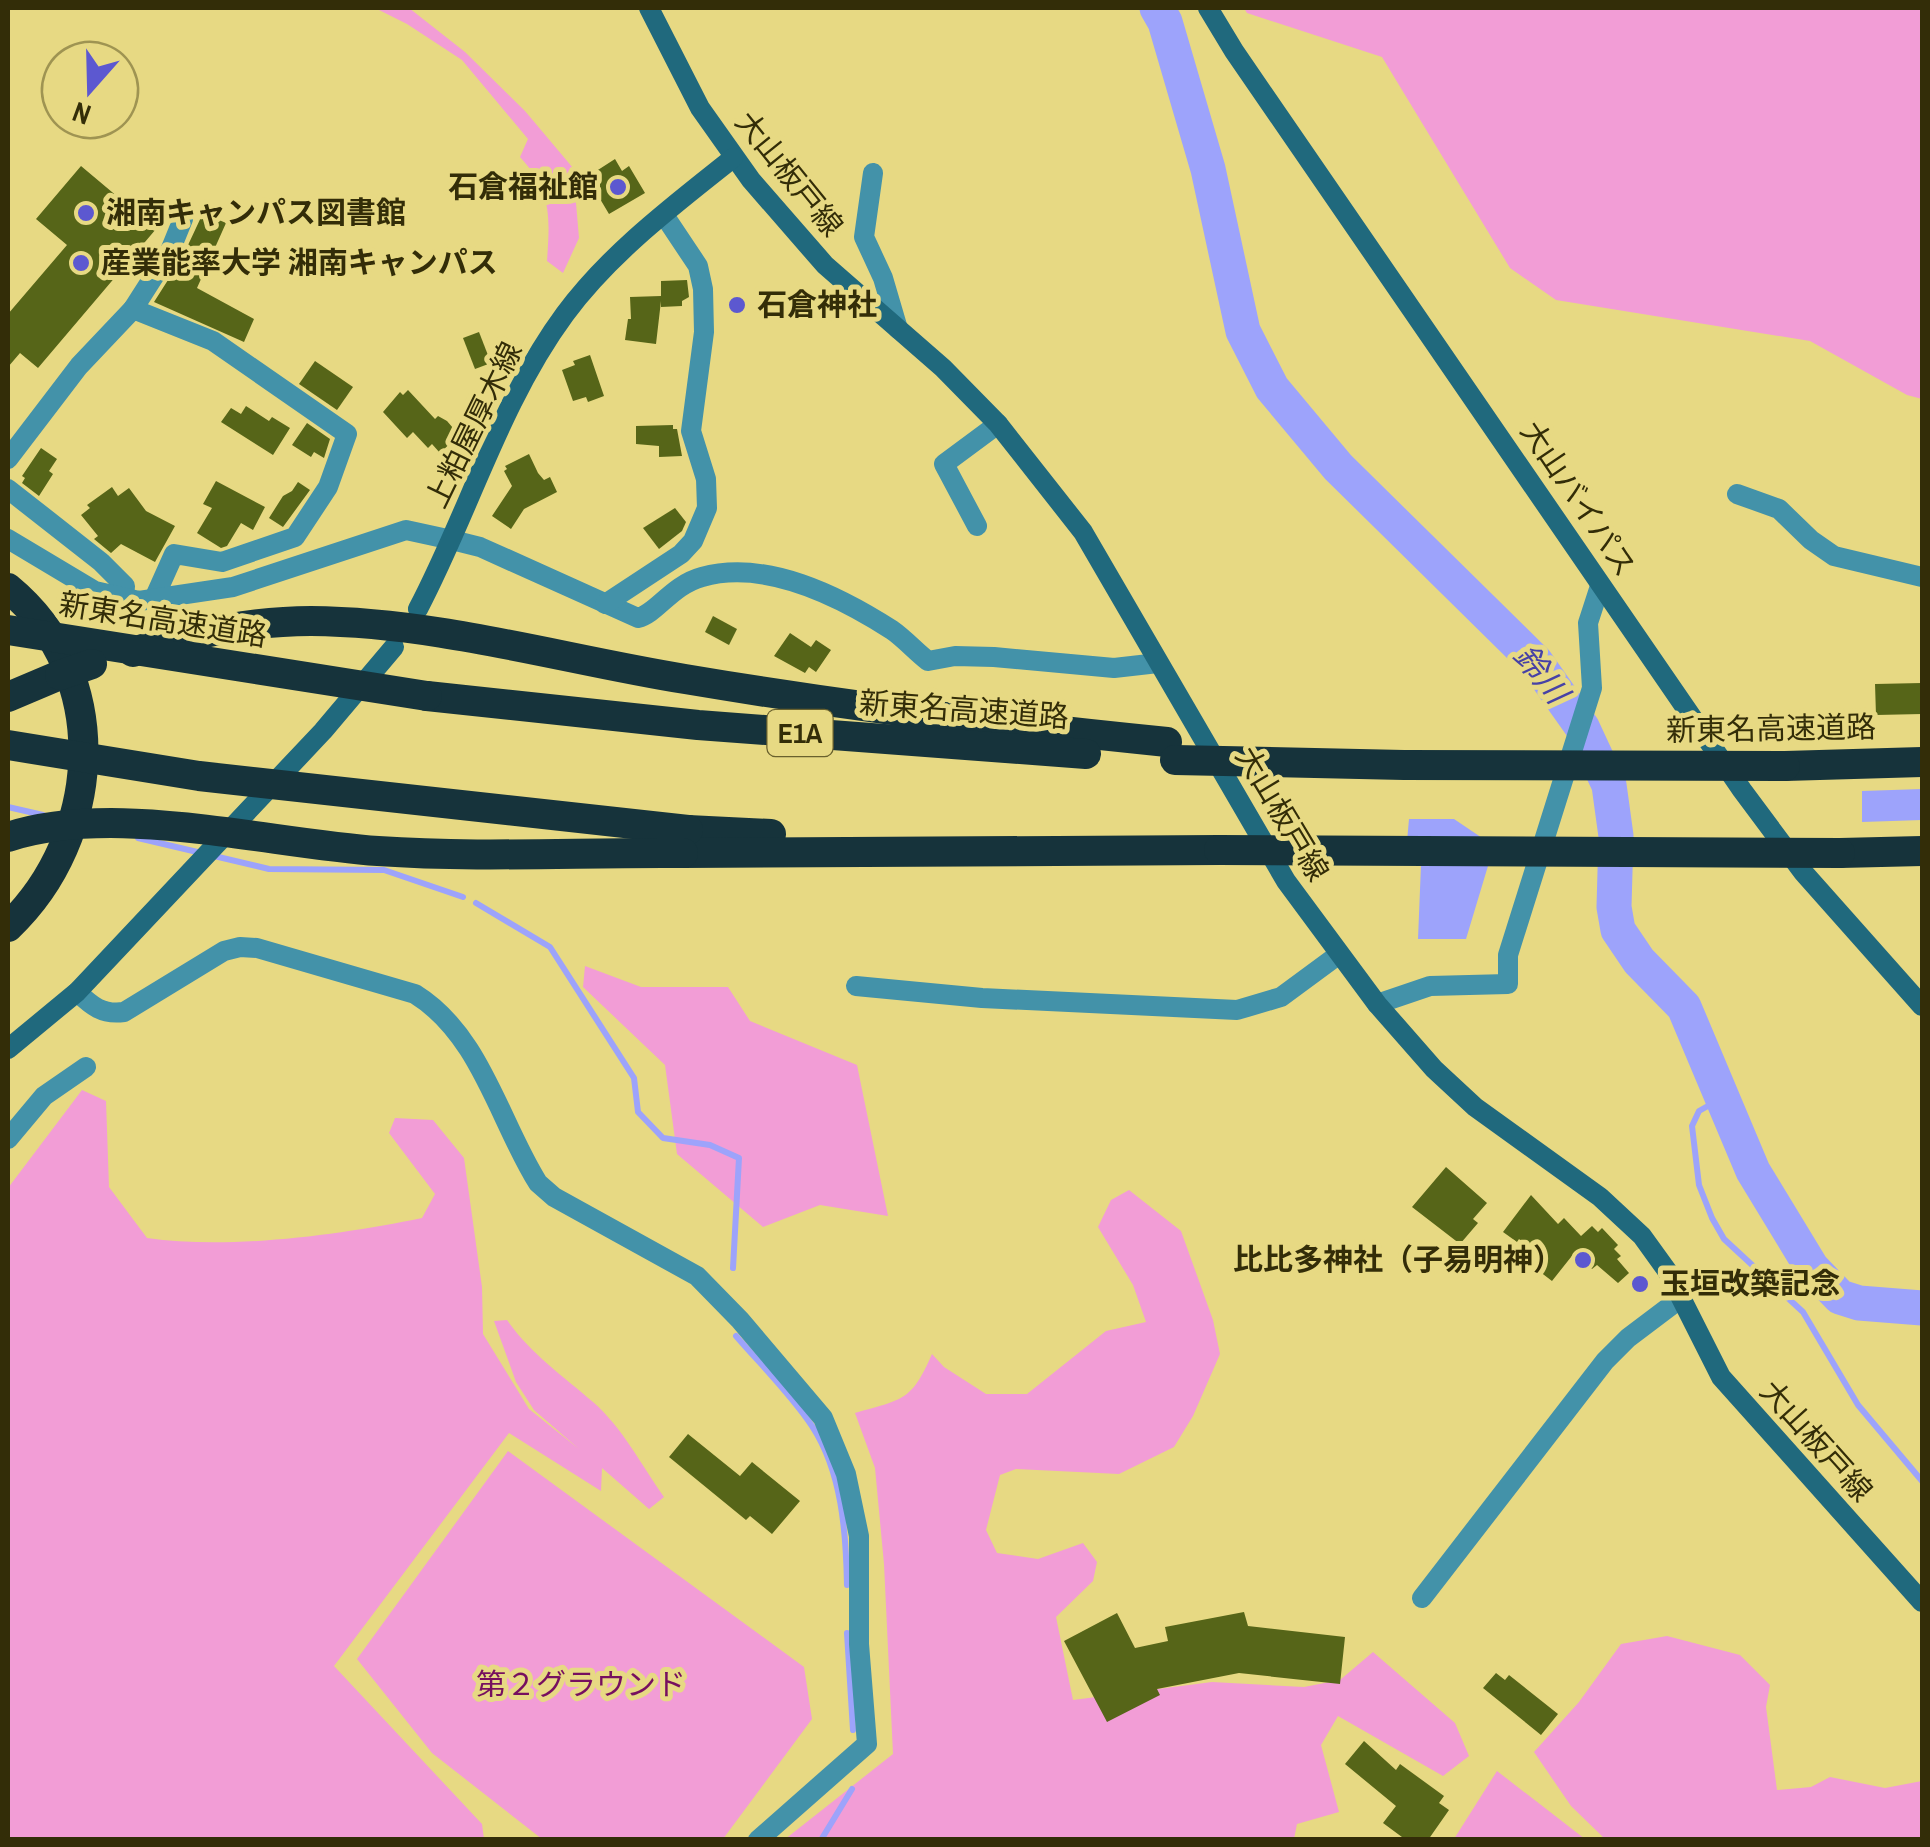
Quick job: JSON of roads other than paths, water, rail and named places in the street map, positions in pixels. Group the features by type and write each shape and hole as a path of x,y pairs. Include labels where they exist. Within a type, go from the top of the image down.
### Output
{"highway":[{"path":"8,588 40,623 59,652 78,698 85,766 72,830 59,860 8,927"},
{"path":"8,696 92,664 189,634 292,622 366,624 432,632 684,679 1171,751"},
{"name":"新東名高速道路","path":"8,630 427,696 718,726 1404,766 1922,762"},
{"path":"8,745 199,776 685,841"},
{"path":"8,837 100,823 187,828 382,851 685,841 1219,850 1840,854 1922,851"}],"main road":[{"name":"大山板戸線","path":"648,8 700,108 733,158 825,265 943,368 998,424 1082,532 1286,881 1376,1004 1434,1069 1474,1106 1622,1216 1660,1260 1721,1377 1757,1422 1922,1602"},
{"name":"大山バイパス","path":"1208,8 1742,790 1792,858 1922,1006"},
{"name":"上粕屋厚木線","path":"418,609 516,394 564,316 614,260 733,158"},
{"path":"8,1048 76,992 323,731 394,647"}],"street":[{"path":"873,173 864,237 898,329"},
{"path":"605,604 681,554 693,541 708,508 706,480 691,430 704,332 703,289 698,266 664,215"},
{"path":"8,459 79,366 132,309 170,251 183,219"},
{"path":"132,309 213,340 348,434 328,487 295,537 222,562 174,554 153,601"},
{"path":"977,526 944,464 998,424"},
{"path":"8,489 102,562 125,586 124,599"},
{"path":"1737,494 1779,509 1834,556 1922,577"},
{"path":"8,538 95,591 153,601 233,587 406,530 480,547 643,618 686,582 716,574 750,574 802,585 842,602 893,631 928,660 994,657 1114,668 1158,663"},
{"path":"1376,1004 1430,986 1508,984 1508,956 1587,706 1593,672 1588,623 1600,586"},
{"path":"76,992 98,1011 124,1012 224,951 240,947 257,948 415,994 429,1002 474,1056 538,1183 554,1198 697,1276 823,1418 846,1474 859,1536 859,1644 868,1744 758,1840"},
{"path":"856,986 982,998 1237,1010 1281,997 1338,955"},
{"path":"8,1139 44,1096 86,1067"},
{"path":"1422,1598 1605,1361 1680,1298"}],"water":[{"path":"1922,789 1922,820 1862,822 1862,791"},
{"path":"1409,819 1454,819 1494,846 1466,939 1418,939 1421,865 1405,864"}],"waterway":[{"name":"鈴川","path":"1157,8 1165,22 1208,169 1243,331 1272,388 1338,467 1536,662 1582,727 1609,785 1616,836 1614,907 1618,930 1639,961 1684,1007 1753,1171 1812,1268 1840,1297 1859,1303 1922,1308"},
{"path":"8,807 43,815"},
{"path":"138,838 269,869 384,870 463,897"},
{"path":"476,903 550,947 634,1078 638,1112 663,1138 710,1145 739,1158 733,1268"},
{"path":"1722,1098 1699,1111 1692,1126 1699,1185 1712,1218 1724,1239 1803,1312 1858,1405 1922,1481"},
{"path":"736,1336 794,1402 822,1444 840,1503 847,1585"},
{"path":"847,1633 853,1730"},
{"path":"821,1840 852,1789"}],"place":[{"name":"石倉福祉館","path":"618,187"},
{"name":"湘南キャンパス図書館","path":"86,213"},
{"name":"産業能率大学 湘南キャンパス","path":"81,263"},
{"name":"石倉神社","path":"737,305"},
{"name":"比比多神社（子易明神）","path":"1583,1260"},
{"name":"玉垣改築記念","path":"1640,1284"}],"park label":[{"name":"第２グラウンド","path":"581,1685"}]}
